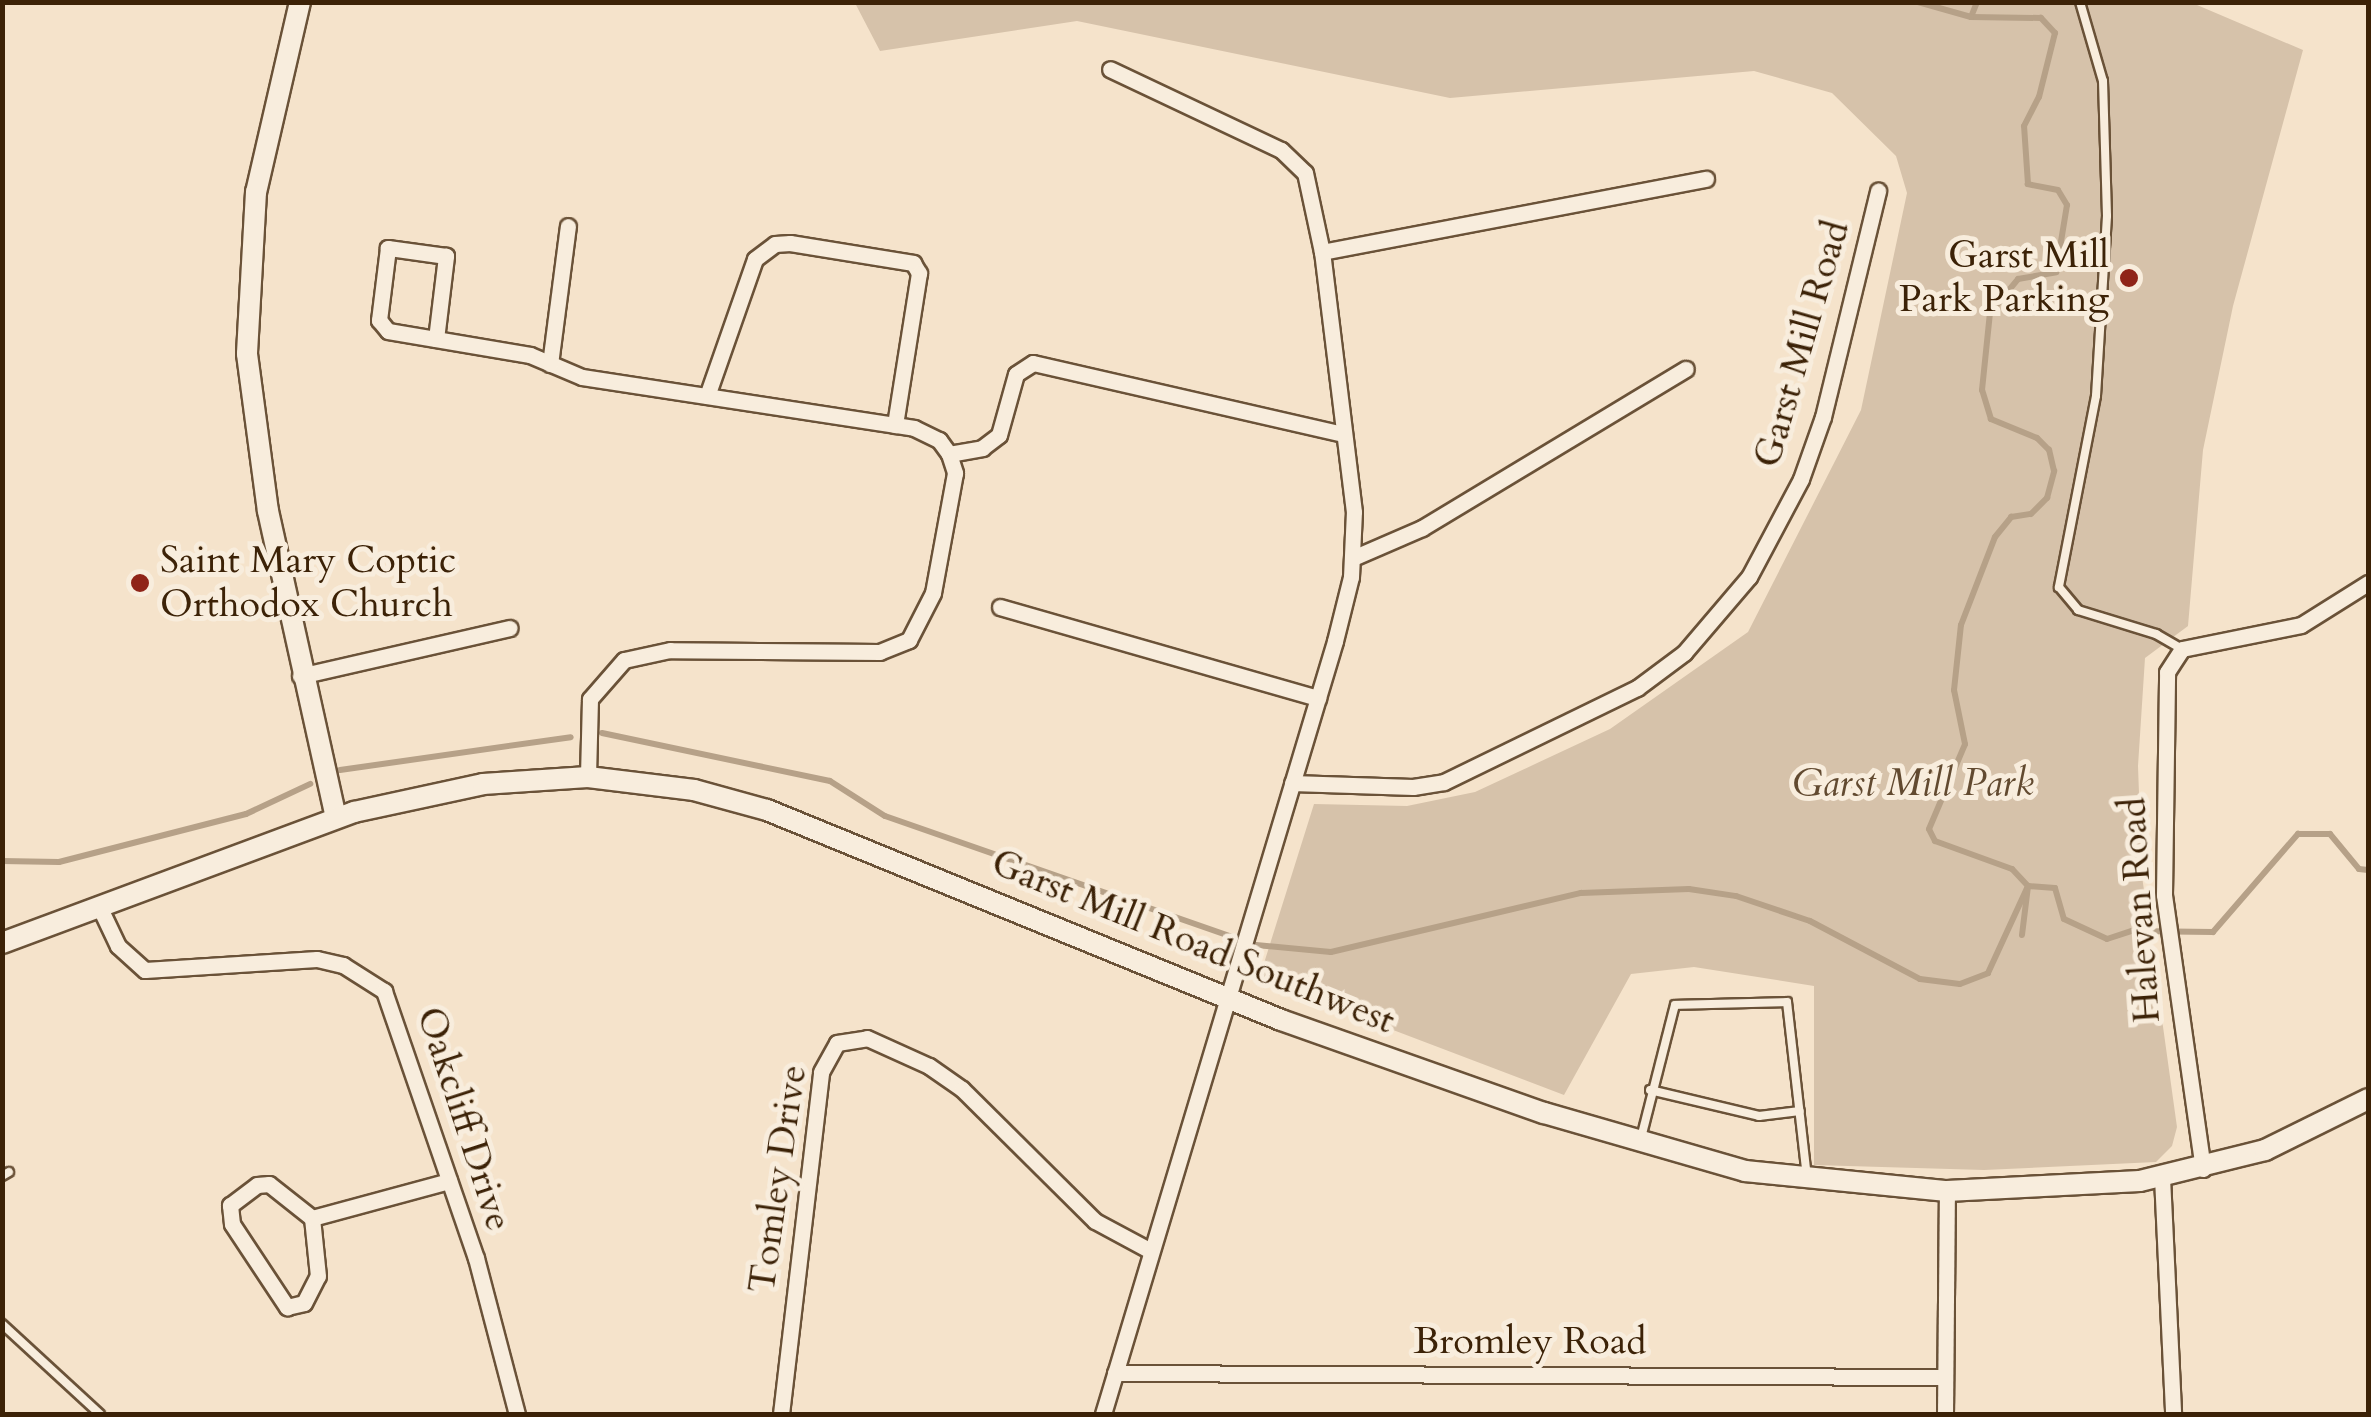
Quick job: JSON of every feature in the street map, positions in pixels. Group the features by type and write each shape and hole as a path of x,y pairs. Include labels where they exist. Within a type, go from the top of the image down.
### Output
{"street":[{"path":"300,2 256,192 246,303 255,433 300,676 336,818"},
{"path":"1104,1414 1149,1250 1318,698 1353,558 1343,434 1312,187 1293,159 1110,69"},
{"path":"1322,252 1706,180"},
{"name":"Garst Mill Road","path":"1292,782 1413,787 1444,782 1636,688 1684,653 1749,577 1801,479 1823,417 1878,191"},
{"path":"550,364 568,226"},
{"path":"708,396 755,260 775,244 790,243 912,263 919,273 896,426"},
{"path":"436,339 446,256 388,248 381,326 436,339 550,364 582,377 896,426 931,435 950,454 955,473 933,593 909,640 880,652 670,650 624,660 590,699 588,777"},
{"path":"950,454 982,448 999,436 1016,374 1033,362 1343,434"},
{"path":"1353,558 1422,528 1686,369"},
{"path":"2182,650 2301,624 2368,583"},
{"path":"1000,607 1318,698"},
{"path":"300,676 510,628"},
{"name":"Halevan Road","path":"2182,650 2167,672 2164,693 2164,894 2202,1168"},
{"name":"Garst Mill Road Southwest","path":"2,943 336,818 484,784 588,777 694,790 785,816 1225,998 1640,1144 1807,1181 1946,1191 2162,1178 2265,1150 2368,1099"},
{"name":"Oakcliff Drive","path":"99,906 118,946 145,970 317,958 369,978 395,1008 518,1414"},
{"name":"Tomley Drive","path":"780,1414 821,1072 837,1042 867,1038 930,1066 962,1089 1095,1221 1149,1250"},
{"path":"2162,1178 2174,1414"},
{"path":"312,1218 449,1181"},
{"path":"257,1184 269,1184 312,1218 318,1276 304,1304 287,1307 232,1224 230,1205 257,1184"},
{"path":"1945,1414 1946,1191"},
{"name":"Bromley Road","path":"1115,1373 1945,1377"}],"lane":[{"path":"2080,2 2103,81 2107,216 2096,396 2059,587 2078,610 2156,634 2182,650"},
{"path":"1640,1144 1650,1090 1675,1005 1787,1002 1807,1181"},
{"path":"1650,1090 1759,1116 1800,1112"},
{"path":"2,1324 100,1414"}],"green space":[{"name":"Garst Mill Park","path":"2190,2 2303,50 2233,306 2203,450 2188,626 2145,658 2138,766 2142,876 2177,1127 2172,1146 2156,1162 1984,1170 1814,1165 1814,986 1694,967 1631,974 1564,1095 1259,979 1314,804 1407,806 1475,792 1610,729 1748,632 1861,410 1907,193 1896,156 1832,93 1754,71 1450,98 1077,21 880,51 855,3"}],"waterway":[{"path":"602,733 830,781 885,816 1256,945 1331,952 1581,893 1689,889 1736,896 1810,921 1920,979 1960,984 1988,973 2028,886 2012,869 1935,841 1929,829 1965,744 1954,690 1961,625 1995,537 2011,517 2031,514 2047,498 2054,471 2049,450 2037,438 1991,419 1982,390 1990,313 2018,279 2056,272 2067,205 2058,190 2028,184 2024,126 2039,97 2055,33 2041,18 1971,17 1918,2"},
{"path":"1971,17 1977,2"},
{"path":"340,770 571,737"},
{"path":"2,861 59,862 246,814 310,784"},
{"path":"2022,935 2028,886 2055,888 2064,919 2107,939 2132,931 2213,932 2298,834 2330,834 2359,869 2368,870"}],"place":[{"name":"Garst Mill Park Parking","path":"2129,278"},
{"name":"Saint Mary Coptic Orthodox Church","path":"140,583"}]}
